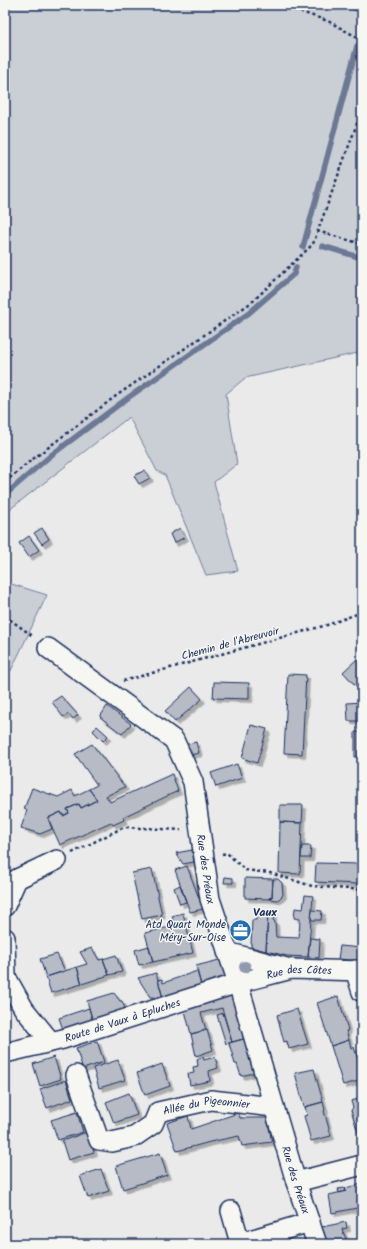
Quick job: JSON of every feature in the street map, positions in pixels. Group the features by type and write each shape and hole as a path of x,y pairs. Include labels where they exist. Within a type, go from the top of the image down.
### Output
{"street":[{"name":"Rue des Préaux","path":"48,648 174,740 193,782 210,899 238,983 296,1182 317,1244"},
{"path":"5,906 18,879 57,860"},
{"path":"5,938 6,977 24,1009 51,1042"},
{"path":"227,952 291,969"},
{"name":"Rue des Côtes","path":"238,983 291,969 359,970"},
{"path":"359,970 362,992"},
{"name":"Route de Vaux à Epluches","path":"5,1053 51,1042 238,983"},
{"name":"Allée du Pigeonnier","path":"76,1075 99,1140 112,1142 134,1137 153,1124 158,1112 211,1100 274,1107"},
{"path":"296,1182 362,1165"},
{"path":"231,1211 240,1244 310,1222"}],"path":[{"path":"277,5 328,21 362,40"},
{"path":"5,482 28,462 116,396 252,302 313,244 362,110"},
{"path":"317,231 362,244"},
{"name":"Chemin de l'Abreuvoir","path":"101,687 327,625 362,612"},
{"path":"5,616 48,648"},
{"path":"57,860 124,827 185,830"},
{"path":"227,853 245,870 270,873 312,886 362,890"}],"shaded area":[{"path":"5,5 348,5 362,10 362,352 245,378 226,394 237,464 214,482 238,571 206,575 165,475 157,471 129,417 5,513"},
{"path":"5,582 47,595 5,683"}],"water":[{"path":"337,5 362,5 362,13"}],"building":[{"path":"145,470 150,478 139,484 134,476"},
{"path":"42,528 49,539 42,544 34,533"},
{"path":"180,528 185,537 174,543 170,534"},
{"path":"29,536 39,550 29,557 19,543"},
{"path":"359,638 362,638 362,651 359,651"},
{"path":"357,659 362,664 362,680 356,686 343,672"},
{"path":"288,674 306,675 302,754 284,753"},
{"path":"214,682 249,683 249,699 213,698"},
{"path":"191,687 202,699 175,722 165,711"},
{"path":"61,696 78,715 73,719 69,714 63,717 52,702"},
{"path":"362,702 362,721 348,721 347,703"},
{"path":"107,706 131,724 122,734 100,717"},
{"path":"251,725 267,729 257,763 242,758"},
{"path":"97,726 108,736 103,741 93,731"},
{"path":"355,732 362,732 362,757 355,757"},
{"path":"196,742 199,753 186,756 180,746"},
{"path":"92,744 125,787 106,796 110,802 172,774 178,791 123,817 124,820 113,825 111,822 60,845 48,818 61,812 63,816 69,813 67,809 79,804 81,808 97,800 89,789 97,785 75,754"},
{"path":"237,764 242,778 216,787 211,773"},
{"path":"32,788 58,797 72,790 75,796 89,789 97,800 81,808 79,804 67,809 69,813 63,816 61,812 48,818 52,829 40,834 21,828 27,810 24,809"},
{"path":"280,805 303,805 302,823 280,822"},
{"path":"280,822 302,823 300,874 279,873"},
{"path":"302,846 311,846 310,858 301,858"},
{"path":"192,850 194,862 183,864 176,853"},
{"path":"316,863 360,864 359,884 315,882"},
{"path":"187,866 203,909 190,912 175,870"},
{"path":"152,869 162,915 142,919 132,873"},
{"path":"225,877 233,878 233,883 224,883"},
{"path":"245,878 273,879 272,897 269,899 245,898"},
{"path":"273,879 278,879 282,883 283,895 278,900 269,899 272,897"},
{"path":"180,885 186,902 180,904 174,888"},
{"path":"305,895 313,896 308,957 287,956 266,951 268,912 273,912 276,937 299,938 300,919 294,918 295,908 303,909"},
{"path":"312,910 322,911 321,920 311,920"},
{"path":"257,912 268,912 266,951 251,947 252,920 256,920"},
{"path":"183,913 193,953 153,962 145,933 174,926 172,916"},
{"path":"310,938 320,939 319,958 308,957"},
{"path":"149,946 153,962 139,965 135,950"},
{"path":"340,946 362,948 362,961 338,959"},
{"path":"92,948 99,960 103,959 109,975 82,984 77,967 87,964 80,952"},
{"path":"57,954 65,971 46,977 40,959"},
{"path":"116,955 122,972 109,975 103,959"},
{"path":"223,959 229,977 201,985 196,966"},
{"path":"77,967 82,984 51,993 46,977"},
{"path":"197,971 201,985 163,998 158,980 162,979 163,983"},
{"path":"156,973 163,998 150,997 138,978"},
{"path":"233,990 247,1038 232,1042 222,1008 201,1013 206,1030 191,1034 184,1007"},
{"path":"114,993 120,1001 122,1001 126,1011 93,1022 87,1001"},
{"path":"338,996 348,1030 346,1031 349,1040 331,1046 317,1003"},
{"path":"89,1008 93,1022 64,1032 59,1018"},
{"path":"297,1009 308,1044 289,1049 287,1041 284,1042 277,1015"},
{"path":"223,1013 232,1042 226,1044 217,1015"},
{"path":"207,1030 213,1050 196,1056 191,1034"},
{"path":"247,1038 257,1072 241,1076 237,1064 235,1064 229,1043"},
{"path":"349,1040 351,1048 354,1047 362,1073 362,1080 343,1085 331,1046"},
{"path":"97,1041 104,1062 83,1069 76,1048"},
{"path":"54,1057 61,1079 40,1086 33,1064"},
{"path":"203,1057 204,1060 215,1057 218,1068 209,1071 210,1081 190,1085 188,1074 194,1073 193,1067 198,1066 197,1059"},
{"path":"118,1060 125,1080 99,1088 93,1068"},
{"path":"162,1064 170,1086 145,1095 137,1073"},
{"path":"314,1069 323,1102 304,1107 295,1073"},
{"path":"66,1080 72,1099 47,1108 40,1089"},
{"path":"129,1093 137,1115 114,1123 106,1102"},
{"path":"362,1098 362,1135 359,1136 351,1110 353,1108 351,1101"},
{"path":"323,1102 331,1136 311,1141 304,1116 307,1115 305,1107"},
{"path":"77,1112 83,1132 58,1140 51,1120"},
{"path":"238,1113 240,1118 267,1118 272,1142 242,1146 239,1136 177,1151 167,1123 188,1116 191,1129"},
{"path":"87,1132 94,1152 68,1160 62,1141"},
{"path":"160,1153 167,1175 123,1189 116,1166"},
{"path":"101,1169 109,1191 88,1198 80,1176"},
{"path":"362,1184 362,1207 332,1213 329,1195 346,1191 345,1188"},
{"path":"345,1188 346,1191 339,1193 338,1189"},
{"path":"346,1222 347,1228 342,1229 348,1244 327,1244 322,1227"}],"waterway":[{"path":"303,247 357,46"},
{"path":"322,246 362,258"},
{"path":"5,495 50,456 129,397 249,313 294,274 296,267"}],"place":[{"name":"Atd Quart Monde Méry-Sur-Oise","path":"241,930"}],"district":[{"name":"Vaux","path":"265,912"}]}
